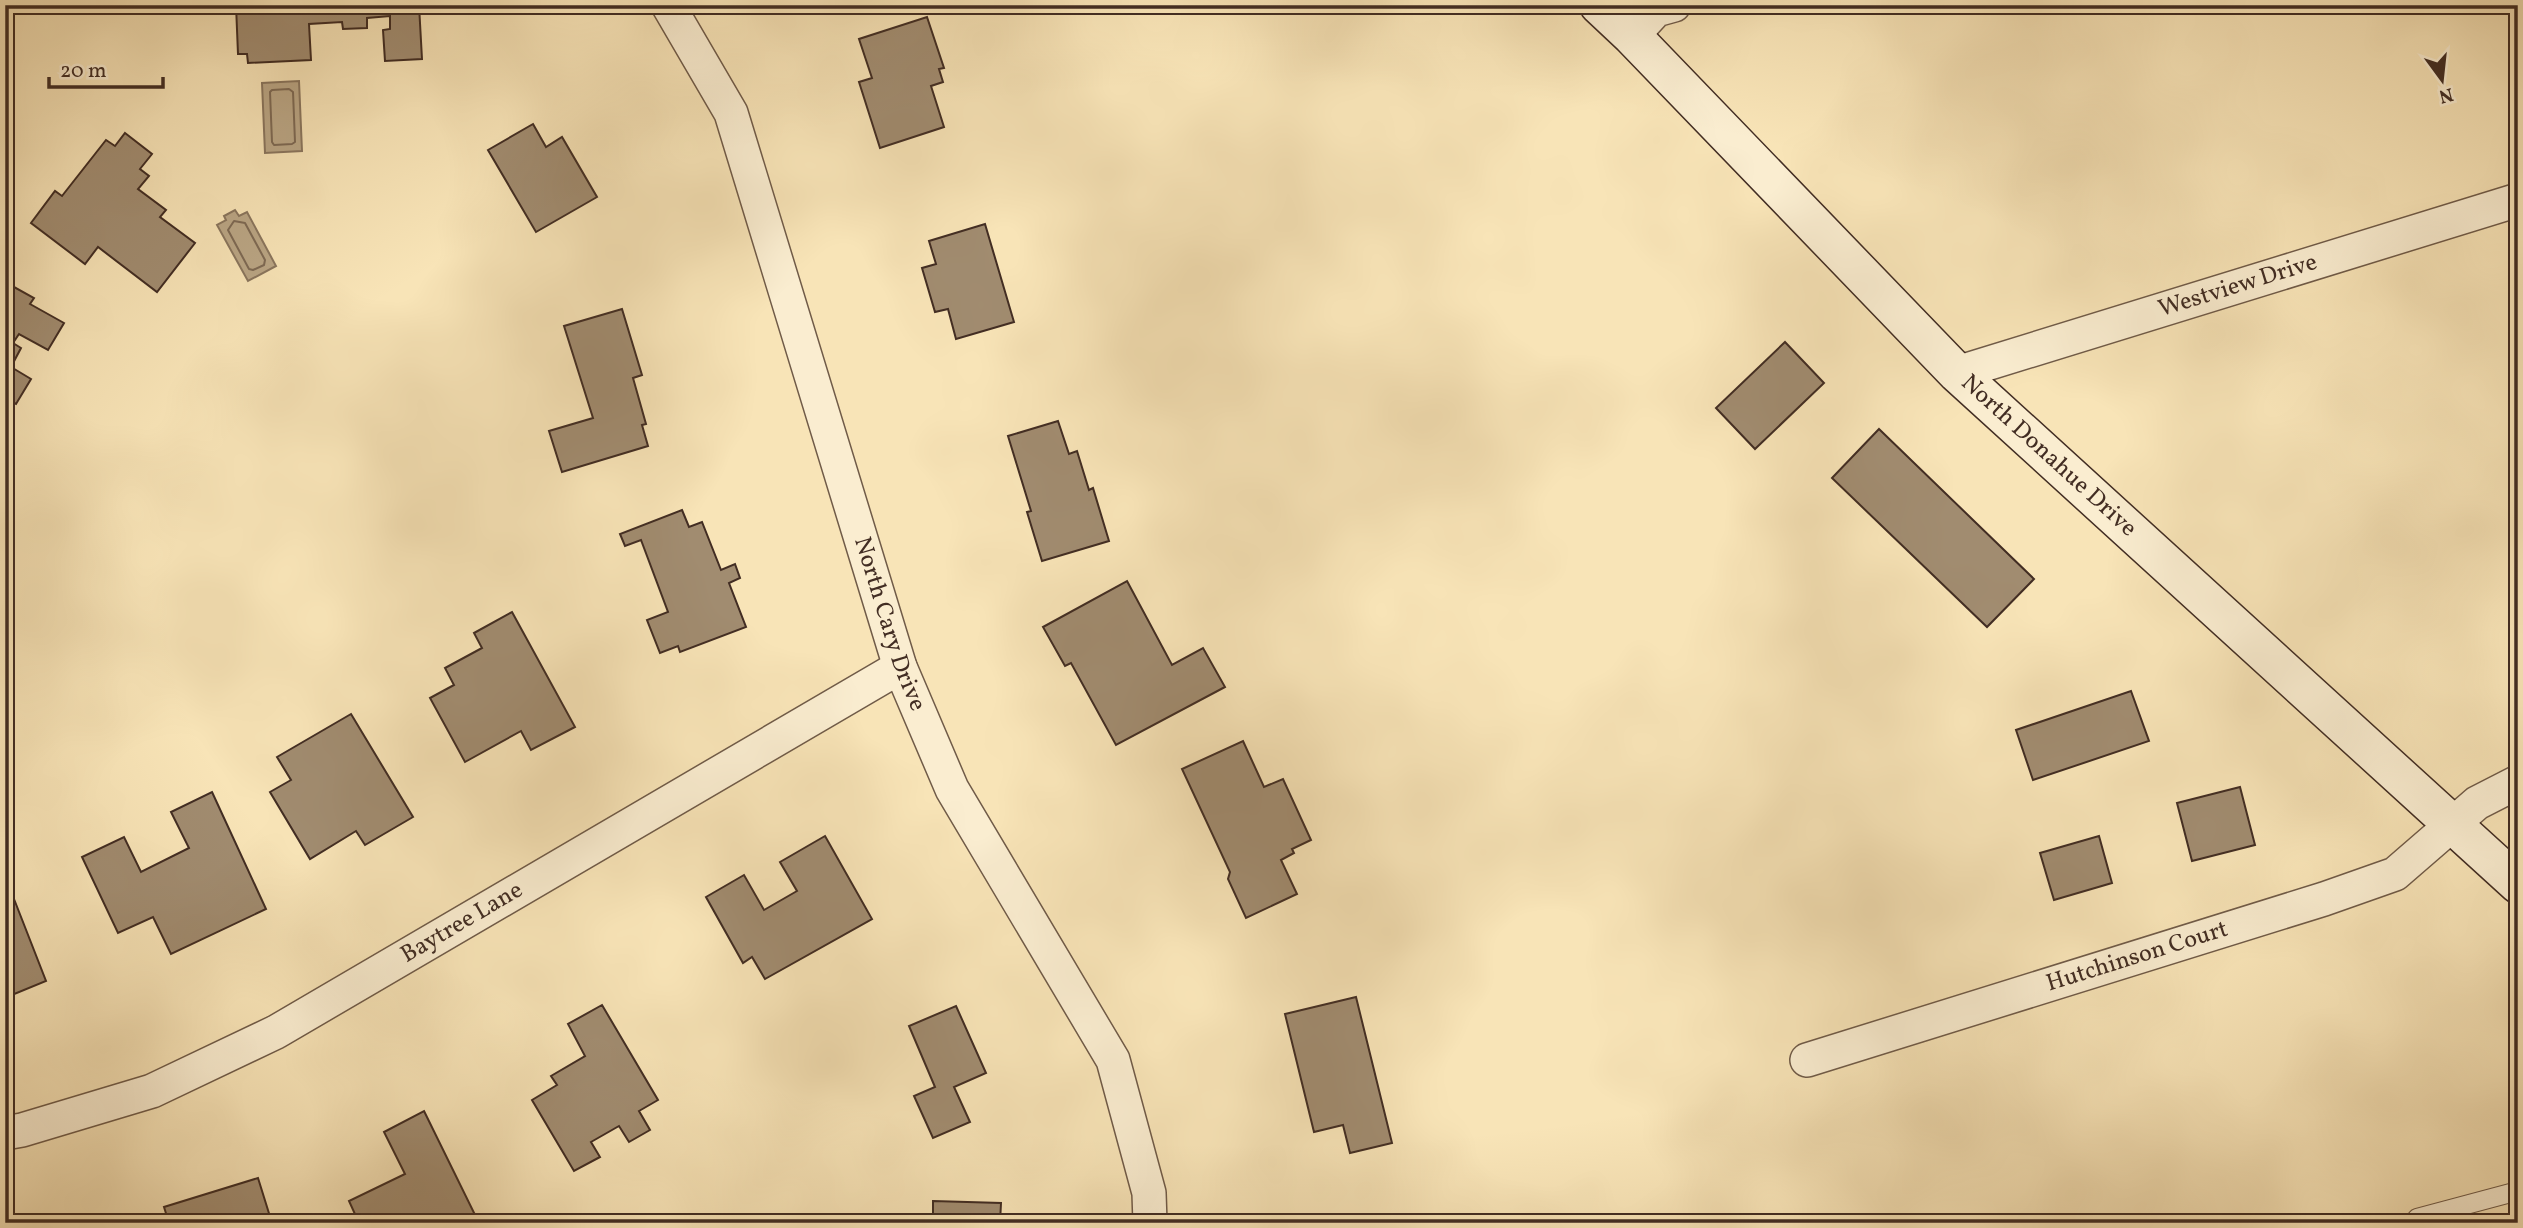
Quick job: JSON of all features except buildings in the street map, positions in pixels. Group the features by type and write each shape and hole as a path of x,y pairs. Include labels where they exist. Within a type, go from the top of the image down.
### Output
{"street":[{"name":"North Cary Drive","path":"668,5 731,113 900,667 952,789 1113,1060 1149,1193 1150,1223"},
{"name":"North Donahue Drive","path":"1599,5 1958,373 2518,884"},
{"path":"1632,36 1656,10 1674,5"},
{"name":"Westview Drive","path":"1958,373 2518,200"},
{"name":"Baytree Lane","path":"5,1133 152,1091 276,1032 900,667"},
{"name":"Hutchinson Court","path":"1807,1060 2311,903 2395,874 2477,803 2518,782"}],"lane":[{"path":"2413,1223 2417,1219 2518,1191"}],"water":[{"path":"299,81 302,151 265,153 262,83"},
{"path":"235,210 239,216 247,212 276,266 248,281 217,225 226,220 224,216"}]}
